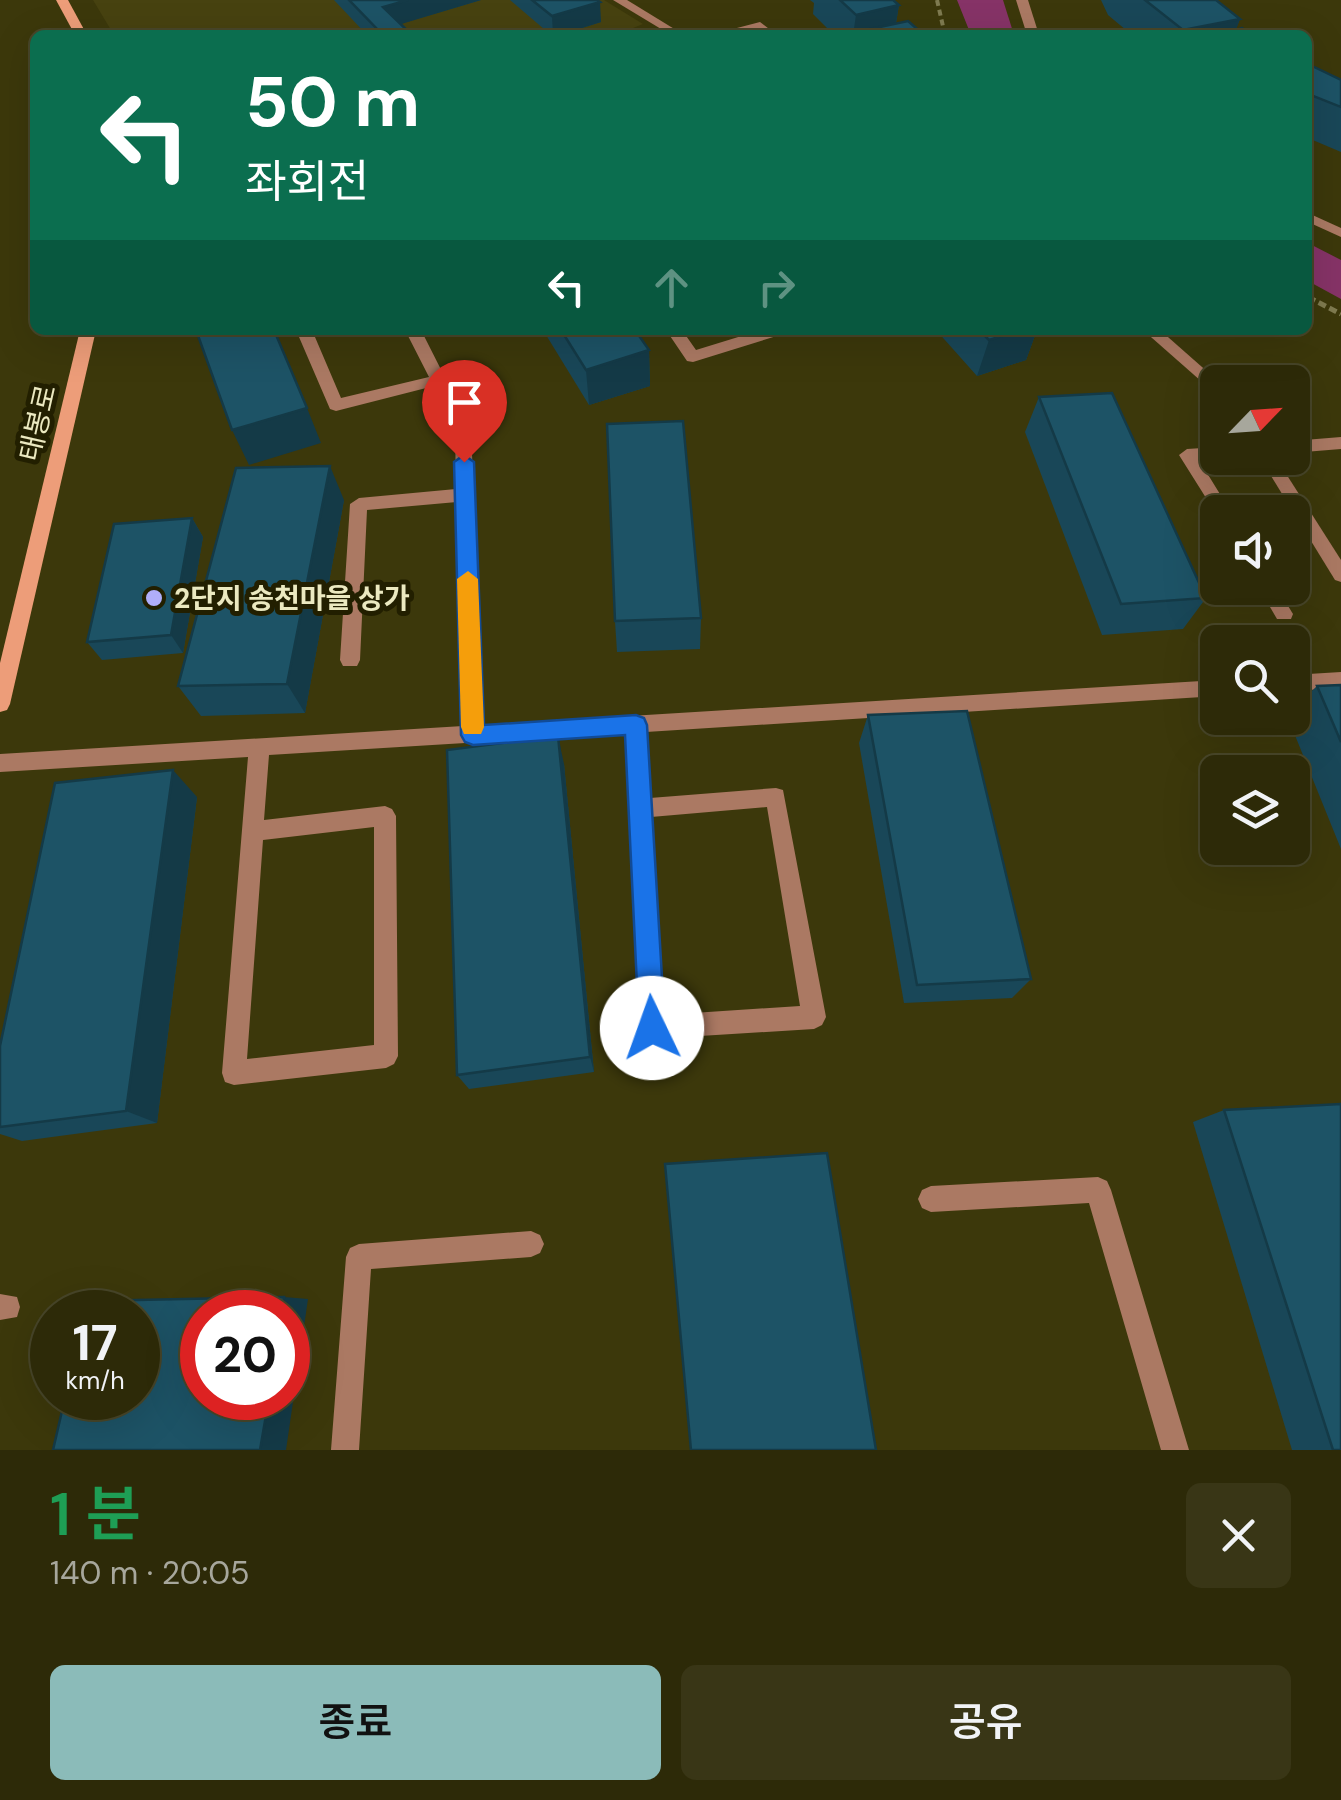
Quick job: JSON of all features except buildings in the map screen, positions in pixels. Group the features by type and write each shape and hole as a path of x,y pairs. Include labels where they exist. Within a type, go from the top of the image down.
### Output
{"main road":[{"path":"62,0 79,30"},
{"name":"태봉로","path":"0,704 87,335"}],"lane":[{"path":"620,0 670,30"},
{"path":"1022,0 1031,30"},
{"path":"736,30 760,24 766,30"},
{"path":"1312,219 1341,233"},
{"path":"306,335 336,405 438,380"},
{"path":"415,335 463,429 473,735"},
{"path":"677,335 692,357 762,335"},
{"path":"1157,335 1200,374"},
{"path":"1310,446 1341,443"},
{"path":"1200,454 1187,455 1212,495"},
{"path":"1279,475 1341,575"},
{"path":"350,660 359,504 465,495"},
{"path":"1278,605 1284,614"},
{"path":"1310,682 1341,680"},
{"path":"0,763 1200,689"},
{"path":"636,725 652,1028 814,1016 776,797 641,808"},
{"path":"253,831 385,816 386,1056 234,1073 253,831 260,749"},
{"path":"931,1199 1098,1190 1175,1450"},
{"path":"345,1450 359,1257 531,1244"}],"path":[{"path":"937,0 944,30"},
{"path":"1312,299 1341,314"}],"shaded area":[{"path":"93,0 604,0 643,24 628,30 111,30"},
{"path":"957,0 1003,0 1012,30 969,30"},
{"path":"1312,245 1341,260 1341,299 1312,283"}],"slow traffic":[{"path":"468,579 473,727"}],"place":[{"name":"2단지 송천마을 상가","path":"154,598"}],"route":[{"path":"464,462 473,735 636,725 652,1028"}]}
